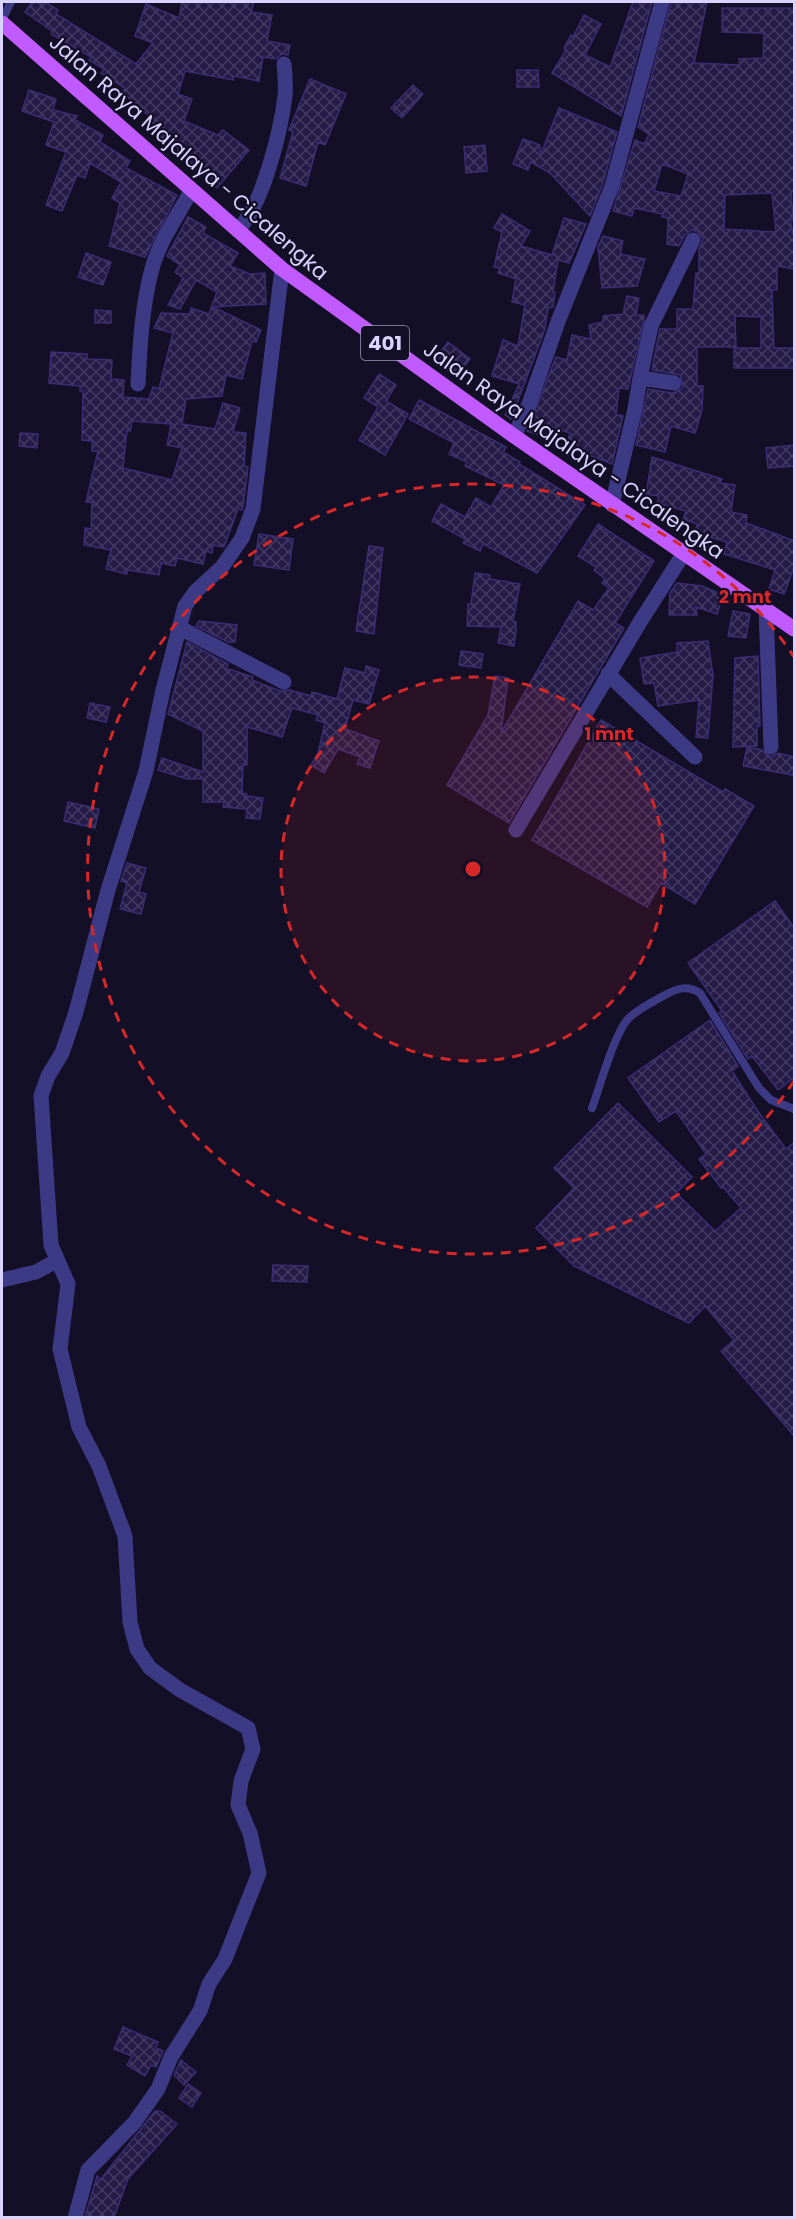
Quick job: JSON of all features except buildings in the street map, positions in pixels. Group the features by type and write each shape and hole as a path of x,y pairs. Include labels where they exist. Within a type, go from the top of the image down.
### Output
{"main road":[{"name":"Jalan Raya Majalaya - Cicalengka","path":"2,21 191,191 282,269 612,505 795,629"}],"street":[{"path":"514,436 529,404 559,319 612,186 662,2"},
{"path":"237,230 256,208 277,136 285,94 284,64"},
{"path":"138,384 143,312 153,265 191,191"},
{"path":"612,505 635,409 651,326 693,240"},
{"path":"75,2217 88,2170 134,2123 158,2089 171,2057 200,2011 208,1984 225,1959 259,1873 250,1833 238,1805 241,1781 253,1749 248,1728 180,1690 150,1668 137,1649 130,1622 125,1536 99,1466 79,1427 60,1349 68,1284 56,1261 47,1205 41,1096 48,1076 62,1053 76,1012 108,890 146,771 163,690 185,606 195,592 222,567 242,538 253,509 282,269"},
{"path":"640,378 674,383"},
{"path":"516,830 608,674 684,554"},
{"path":"766,609 771,747"},
{"path":"180,628 284,682"},
{"path":"608,674 695,757"},
{"path":"2,1280 36,1272 56,1261"}],"lane":[{"path":"2,21 11,2"},
{"path":"592,1108 621,1030 628,1018 678,988 691,987 700,993 759,1088 771,1100 795,1109"}]}
